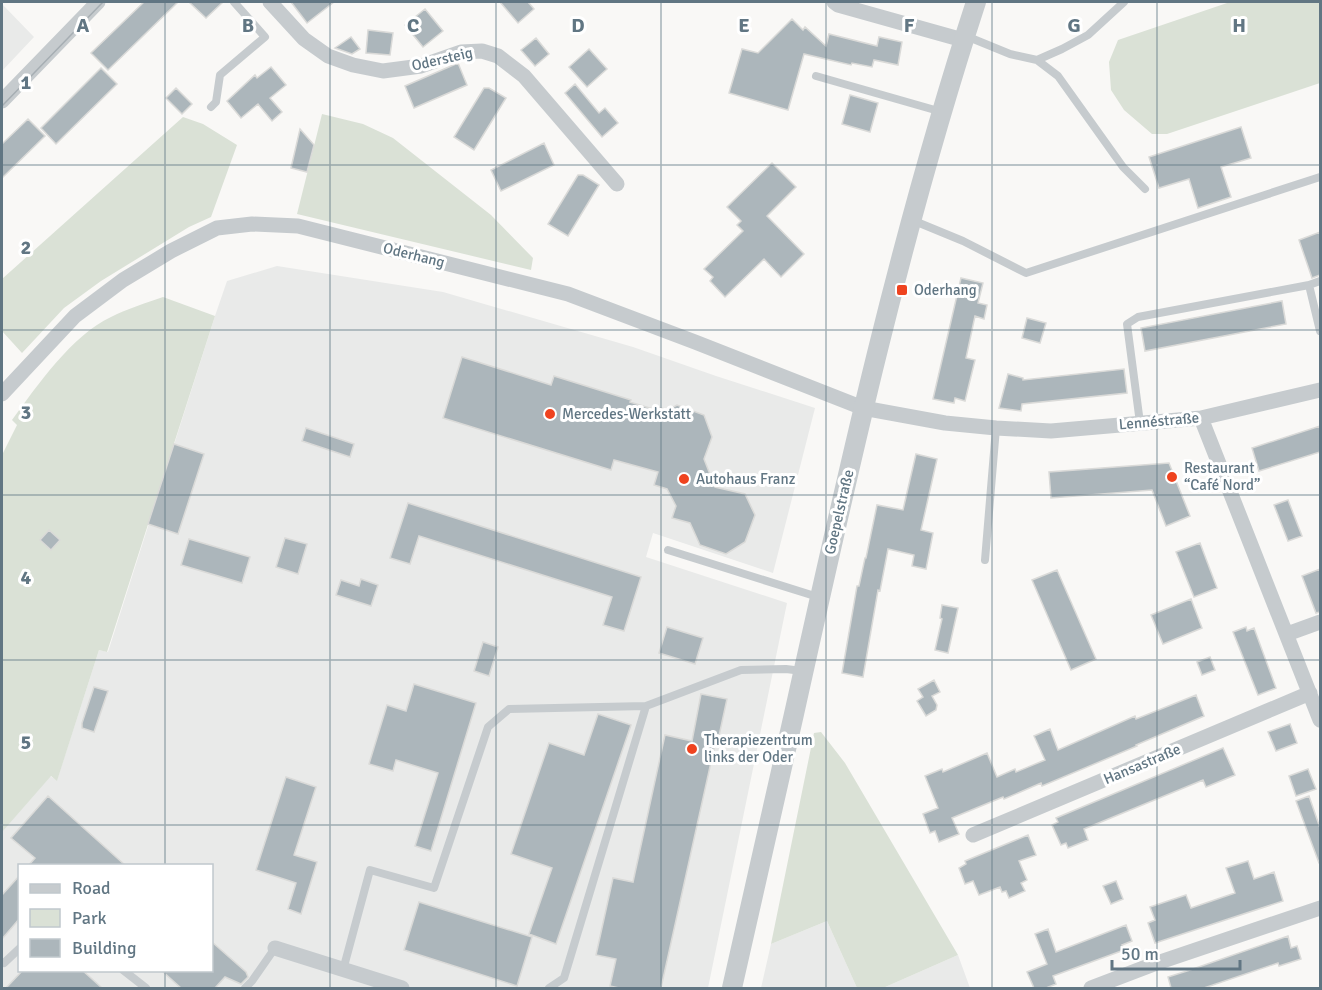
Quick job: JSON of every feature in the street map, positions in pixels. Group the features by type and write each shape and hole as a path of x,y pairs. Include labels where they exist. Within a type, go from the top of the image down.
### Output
{"street":[{"path":"2,101 98,2"},
{"name":"Odersteig","path":"270,2 304,39 327,56 353,65 383,71 421,66 460,52 483,51 498,56 524,76 617,184"},
{"path":"834,2 838,5 964,38"},
{"name":"Goepelstraße","path":"732,988 863,408 910,220 976,2"},
{"name":"Oderhang","path":"2,394 75,316 123,280 171,251 217,228 252,224 298,226 568,294 863,408"},
{"name":"Lennéstraße","path":"863,408 945,423 1051,430 1201,418 1320,390"},
{"path":"1201,418 1320,720"},
{"path":"1287,634 1320,622"},
{"name":"Hansastraße","path":"973,835 1310,693"},
{"path":"1091,988 1154,964 1320,908"},
{"path":"275,948 402,988"}],"lane":[{"path":"211,107 216,102 220,75 265,37 234,2"},
{"path":"1037,60 1088,35 1124,2"},
{"path":"964,38 1010,54 1037,60 1058,76 1123,167 1145,189"},
{"path":"816,76 942,112"},
{"path":"910,220 963,241 1026,273 1320,177"},
{"path":"1140,423 1127,324 1138,317 1320,281"},
{"path":"1309,285 1320,331"},
{"path":"985,561 996,428"},
{"path":"668,550 820,597"},
{"path":"343,970 370,870 434,888 488,727 509,709 646,706 741,670 803,671"},
{"path":"549,988 564,978 646,706"},
{"path":"245,988 275,948"},
{"path":"4,963 18,950"},
{"path":"126,972 146,988"}],"shaded area":[{"path":"2,4 34,37 2,71"},
{"path":"277,266 443,292 633,347 815,408 773,573 653,533 646,557 787,603 708,988 2,988 2,825 46,774 57,780 99,650 108,652 227,281"},
{"path":"827,921 857,988 761,988 771,944"},
{"path":"958,955 970,988 883,988"}],"green space":[{"path":"1230,2 1320,2 1320,83 1167,134 1152,134 1124,110 1111,90 1109,62 1118,40"},
{"path":"322,114 363,124 393,138 491,215 533,258 531,270 297,214"},
{"path":"183,117 203,124 237,145 211,217 189,227 101,281 64,308 22,353 2,331 2,279"},
{"path":"163,297 215,316 107,652 99,650 57,781 51,776 2,832 2,455 17,425 12,420 56,362 83,336 111,317"},
{"path":"821,732 845,763 958,955 883,988 857,988 827,921 771,944 814,733"}],"building":[{"path":"144,2 178,2 108,70 91,53"},
{"path":"189,2 223,2 206,18"},
{"path":"291,2 334,2 307,23"},
{"path":"500,2 528,2 534,9 518,23"},
{"path":"425,9 443,31 423,47 405,25"},
{"path":"792,19 803,30 805,27 826,46 829,34 877,46 879,37 902,42 898,65 874,60 872,67 852,63 851,65 804,54 788,110 729,93 742,49 758,53"},
{"path":"368,30 393,33 390,55 366,53"},
{"path":"351,37 360,49 352,54 335,48"},
{"path":"536,38 549,54 535,66 521,50"},
{"path":"589,49 607,69 587,87 569,67"},
{"path":"458,63 467,85 414,108 405,86"},
{"path":"271,67 286,85 270,98 282,112 272,121 258,104 241,118 227,101 255,75 257,78"},
{"path":"101,68 117,84 56,144 41,128"},
{"path":"575,84 599,113 605,108 618,123 602,137 565,93"},
{"path":"176,88 192,104 182,114 166,98"},
{"path":"484,88 489,88 506,98 474,150 454,137"},
{"path":"850,95 878,103 870,132 842,124"},
{"path":"28,119 45,136 2,178 2,144"},
{"path":"1241,127 1251,158 1221,167 1231,197 1198,208 1189,179 1159,188 1149,157"},
{"path":"300,129 314,145 307,172 291,168"},
{"path":"544,143 554,165 501,191 491,170"},
{"path":"772,163 796,187 767,216 804,254 781,277 764,259 725,297 710,281 713,277 704,269 743,231 737,225 741,221 727,207"},
{"path":"578,175 583,175 599,185 568,236 548,224"},
{"path":"1320,232 1320,275 1312,278 1299,240"},
{"path":"961,278 983,283 978,303 987,305 984,319 975,316 966,358 975,360 965,401 955,398 954,403 933,399"},
{"path":"1282,301 1286,324 1145,351 1141,328"},
{"path":"1027,318 1046,323 1040,343 1022,338"},
{"name":"Mercedes-Werkstatt","path":"462,357 551,385 554,376 656,410 657,407 668,410 677,405 704,415 712,437 704,459 715,487 745,494 755,515 745,542 726,554 700,545 690,523 672,518 676,506 667,489 654,485 658,472 614,460 611,470 443,418"},
{"path":"1124,369 1127,393 1022,404 1021,411 999,408 1008,374 1023,378 1023,380"},
{"path":"1320,426 1320,452 1259,471 1252,448"},
{"path":"306,428 354,444 350,457 302,441"},
{"path":"174,444 204,454 178,534 148,524"},
{"path":"916,454 937,459 921,530 933,533 926,569 912,566 914,555 888,549 880,591 878,590 863,677 842,673 857,586 859,586 866,558 877,505 903,510"},
{"path":"1169,463 1190,516 1166,526 1152,490 1051,498 1049,472"},
{"path":"1288,500 1302,536 1288,541 1274,505"},
{"path":"408,503 641,577 624,631 603,625 612,597 419,536 410,564 390,558"},
{"path":"49,530 60,540 51,550 40,540"},
{"path":"285,538 307,544 298,574 276,567"},
{"path":"189,539 250,557 242,583 181,565"},
{"path":"1200,543 1217,588 1194,597 1176,552"},
{"path":"1320,569 1320,612 1316,613 1302,576"},
{"path":"1057,570 1096,659 1071,670 1032,580"},
{"path":"361,579 378,585 371,606 336,595 341,580 359,586"},
{"path":"1191,599 1202,628 1163,644 1151,615"},
{"path":"942,605 958,608 948,653 935,650 942,619 940,618"},
{"path":"667,627 703,638 695,664 659,653"},
{"path":"1246,627 1247,631 1254,628 1276,688 1258,695 1233,632"},
{"path":"483,642 498,647 489,676 474,671"},
{"path":"1210,657 1215,670 1202,675 1197,662"},
{"path":"934,680 940,692 932,696 937,705 936,710 926,716 917,701 923,697 918,689"},
{"path":"414,684 476,703 431,851 415,846 438,773 396,760 393,771 369,764 387,705 406,711"},
{"path":"94,687 108,691 94,732 82,728 82,723"},
{"path":"701,694 727,699 661,988 610,986 616,959 596,955 613,878 633,882 665,735 692,741"},
{"path":"1196,695 1204,716 1042,786 1041,783 952,818 959,834 939,842 935,831 930,833 923,814 938,808 925,776 942,769 943,772 987,753 997,777 1015,769 1016,772 1045,760 1034,736 1050,729 1058,750 1135,716 1136,719"},
{"path":"598,714 631,725 556,944 529,934 552,868 511,854 549,743 584,755"},
{"path":"1290,724 1297,743 1276,751 1268,732"},
{"path":"1223,748 1235,775 1206,787 1203,780 1084,829 1088,840 1068,848 1066,843 1061,845 1052,825 1058,822 1056,818"},
{"path":"1308,769 1316,789 1296,796 1289,776"},
{"path":"286,777 316,787 294,855 317,862 301,914 288,909 296,883 256,870"},
{"path":"48,796 124,864 30,864 35,858 11,838"},
{"path":"1309,796 1320,828 1320,863 1296,801"},
{"path":"1028,835 1036,855 1019,861 1027,880 1021,883 1025,891 1009,898 1006,891 1002,892 1000,887 979,895 973,881 965,884 959,868 966,864 965,861"},
{"path":"1248,861 1254,879 1274,872 1283,901 1155,943 1148,923 1155,920 1150,907 1186,895 1191,908 1235,893 1226,868"},
{"path":"18,877 18,920 2,939 2,895"},
{"path":"1116,881 1123,899 1111,904 1103,886"},
{"path":"419,902 532,937 517,986 404,950"},
{"path":"1126,925 1132,941 1122,945 1124,950 1053,976 1056,984 1046,988 1034,988 1027,972 1047,964 1035,934 1048,929 1056,952"},
{"path":"1288,936 1291,948 1297,946 1301,959 1279,966 1278,963 1204,988 1171,988 1168,977"},
{"path":"213,943 246,972 248,977 241,984 225,977 215,988 181,988 163,972 213,972"},
{"path":"21,972 84,972 102,988 6,988"}],"tram line":[{"path":"2,106 103,2"}],"place":[{"name":"Oderhang","path":"902,290"},
{"name":"Mercedes-Werkstatt","path":"550,414"},
{"name":"Restaurant “Café Nord”","path":"1172,477"},
{"name":"Autohaus Franz","path":"684,479"},
{"name":"Therapiezentrum links der Oder","path":"692,749"}]}
